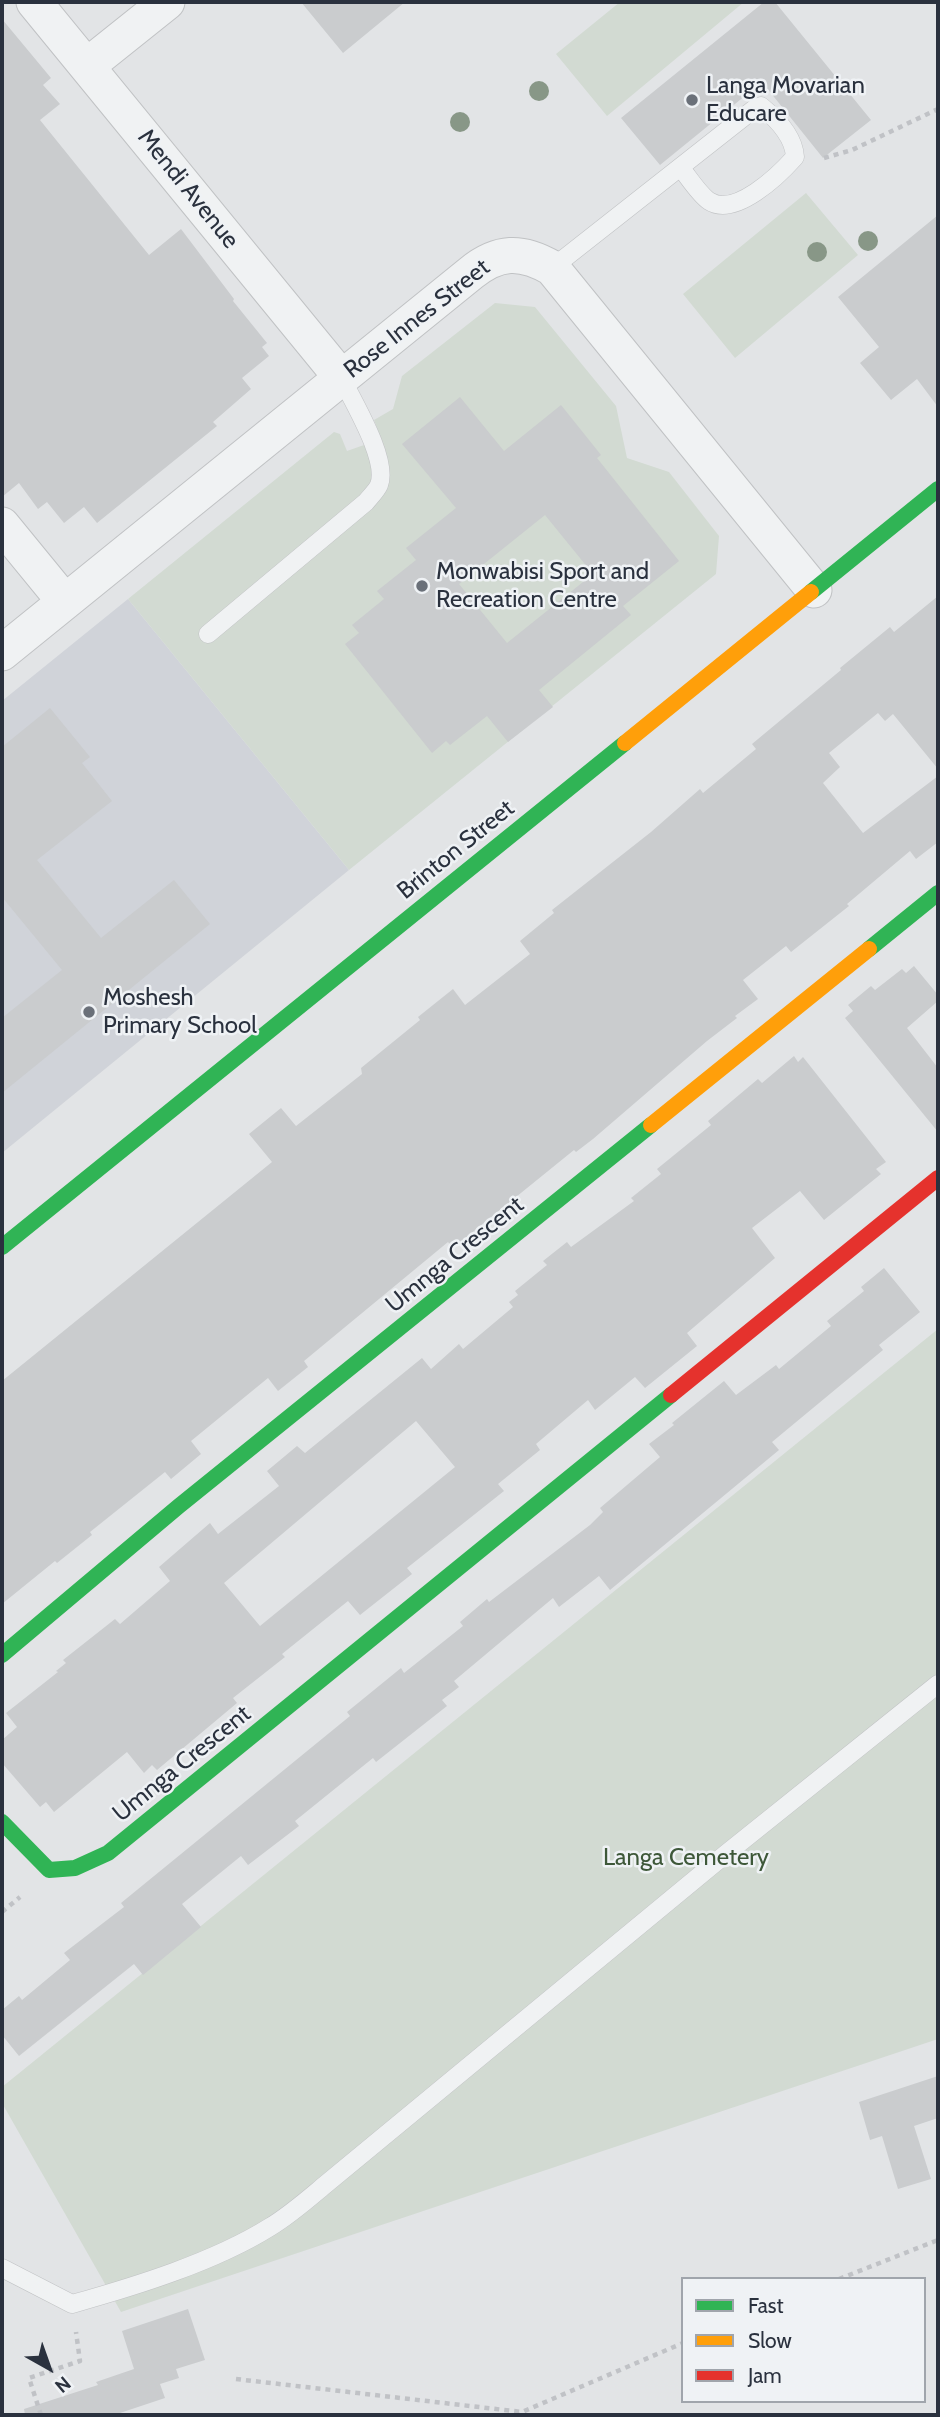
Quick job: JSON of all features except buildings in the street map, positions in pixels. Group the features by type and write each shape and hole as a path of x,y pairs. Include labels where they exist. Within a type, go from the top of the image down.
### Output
{"street":[{"name":"Mendi Avenue","path":"34,2 341,377"},
{"path":"87,66 167,2"},
{"name":"Rose Innes Street","path":"2,653 486,261 503,256 522,256 538,260 552,268"},
{"path":"552,268 814,590"},
{"name":"Brinton Street","path":"2,1247 938,489"},
{"path":"2,525 65,602"},
{"name":"Umnga Crescent","path":"2,1655 179,1506 938,893"},
{"name":"Umnga Crescent","path":"2,1822 49,1870 75,1868 108,1853 938,1178"}],"lane":[{"path":"552,268 754,109 761,107 772,114 794,144 795,157 785,168 741,201 726,206 709,202 681,168"},
{"path":"208,634 366,502 379,485 381,467 376,452 341,377"},
{"path":"2,2269 72,2304 212,2256 270,2227 938,1684"}],"path":[{"path":"785,168 852,150 938,109"},
{"path":"844,2277 938,2240"},
{"path":"41,2415 29,2378 80,2361 72,2304"},
{"path":"515,2415 681,2344"},
{"path":"236,2379 522,2412"}],"shaded area":[{"name":"Moshesh Primary School","path":"128,599 349,870 2,1153 2,701"}],"green space":[{"path":"620,2 744,2 607,116 556,54"},
{"path":"806,193 858,255 735,358 683,294"},
{"name":"Monwabisi Sport and Recreation Centre","path":"495,303 535,307 616,406 627,458 669,472 719,536 716,574 349,870 128,599 334,432 340,434 347,451 381,439 374,420 393,409 402,376"},
{"name":"Langa Cemetery","path":"938,1329 938,2039 121,2312 2,2103 2,2087"}],"traffic: fast":[{"path":"811,592 938,489"},
{"path":"2,1247 625,743"},
{"path":"869,949 938,893"},
{"path":"2,1655 179,1506 651,1125"},
{"path":"2,1822 49,1870 75,1868 108,1853 671,1395"}],"traffic: slow":[{"path":"625,743 811,592"},
{"path":"651,1125 869,949"}],"traffic: jam":[{"path":"671,1395 938,1178"}],"place":[{"name":"Langa Movarian Educare","path":"692,100"},
{"name":"Monwabisi Sport and Recreation Centre","path":"422,586"},
{"name":"Moshesh Primary School","path":"89,1012"}]}
